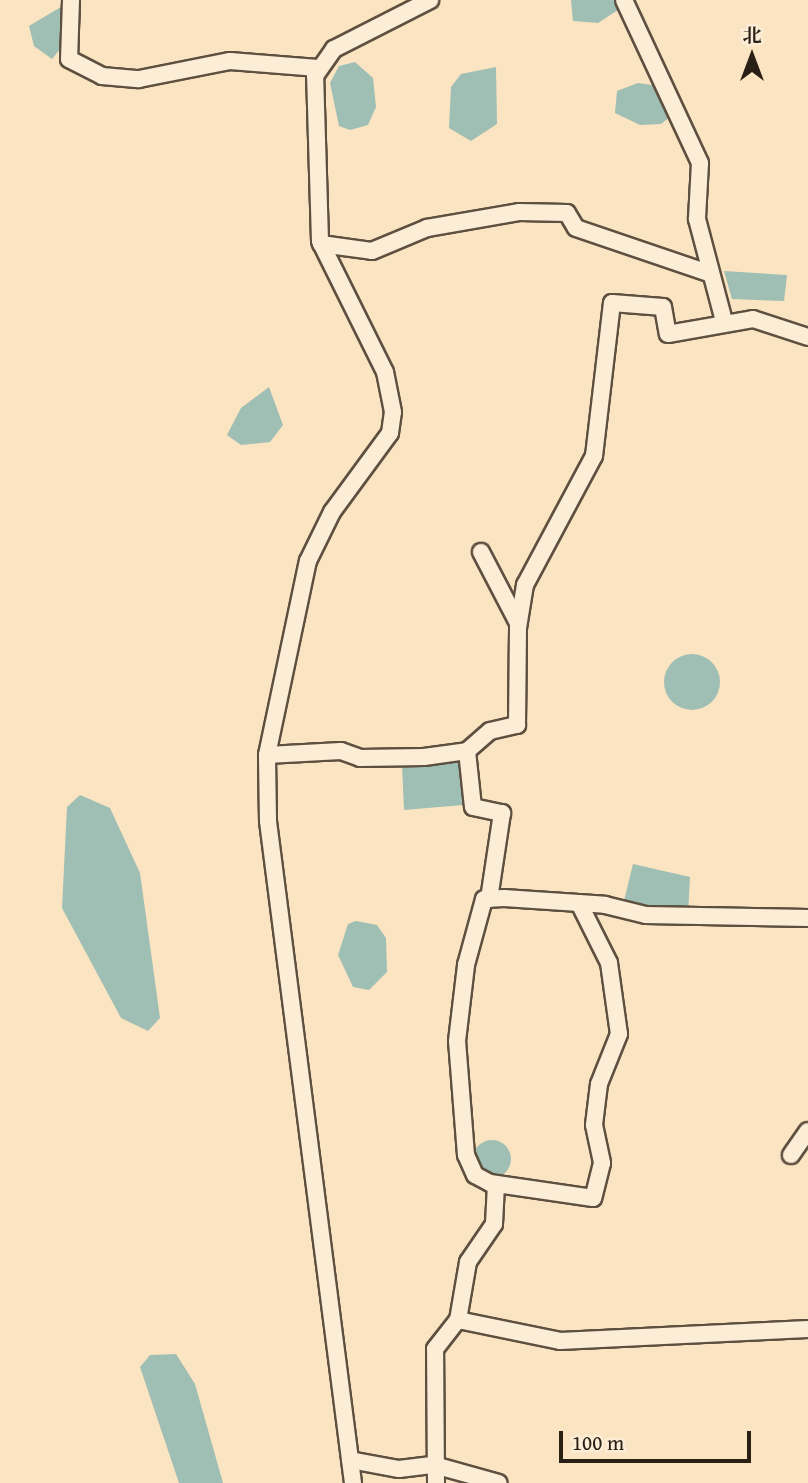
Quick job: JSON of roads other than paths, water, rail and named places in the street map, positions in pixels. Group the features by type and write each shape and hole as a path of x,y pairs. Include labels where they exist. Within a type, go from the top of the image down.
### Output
{"street":[{"path":"71,0 69,59 102,76 139,79 230,61 318,68"},
{"path":"353,1483 268,821 267,755 308,561 332,512 390,433 393,412 385,372 321,244 312,94 318,68 340,44 430,0"},
{"path":"624,0 700,163 696,214 708,273 724,321"},
{"path":"321,244 372,251 427,228 519,212 567,213 576,228 708,273"},
{"path":"267,755 341,751 360,758 425,757 467,751 490,731 517,725 518,623 525,585 594,456 612,303 663,307 668,334 724,321 764,320 808,337"},
{"path":"481,552 518,623"},
{"path":"467,751 474,807 502,813 489,899 466,965 457,1041 466,1155 475,1175 496,1184 593,1198 602,1163 594,1125 600,1078 619,1034 609,963 579,903"},
{"path":"489,899 579,903 646,915 808,918"},
{"path":"791,1155 808,1131"},
{"path":"436,1483 435,1349 458,1320 467,1262 494,1224 496,1184"},
{"path":"458,1320 559,1341 808,1329"},
{"path":"350,1460 400,1468 434,1465 499,1483"}],"water":[{"path":"571,0 617,0 618,10 598,23 573,21"},
{"path":"66,4 65,43 52,59 34,46 29,26"},
{"path":"355,62 373,78 376,107 368,125 350,130 339,126 330,83 339,66"},
{"path":"496,67 497,124 471,141 449,128 451,87 461,74"},
{"path":"638,83 659,86 671,116 661,124 640,125 615,113 617,91"},
{"path":"724,271 787,275 784,301 732,299"},
{"path":"269,387 283,425 270,442 241,445 227,435 241,408"},
{"path":"692,654 707,659 715,667 720,682 715,697 707,705 692,710 677,705 669,697 664,682 669,667 677,659"},
{"path":"461,762 463,805 404,810 402,765"},
{"path":"80,795 110,808 140,873 160,1018 148,1031 121,1018 62,908 67,807"},
{"path":"633,864 690,877 688,913 623,905"},
{"path":"356,921 377,925 386,938 387,972 369,990 353,987 338,955 348,924"},
{"path":"492,1140 505,1146 511,1159 505,1172 492,1178 479,1172 473,1159 479,1146"},
{"path":"176,1354 195,1384 223,1483 179,1483 140,1367 150,1355"}]}
